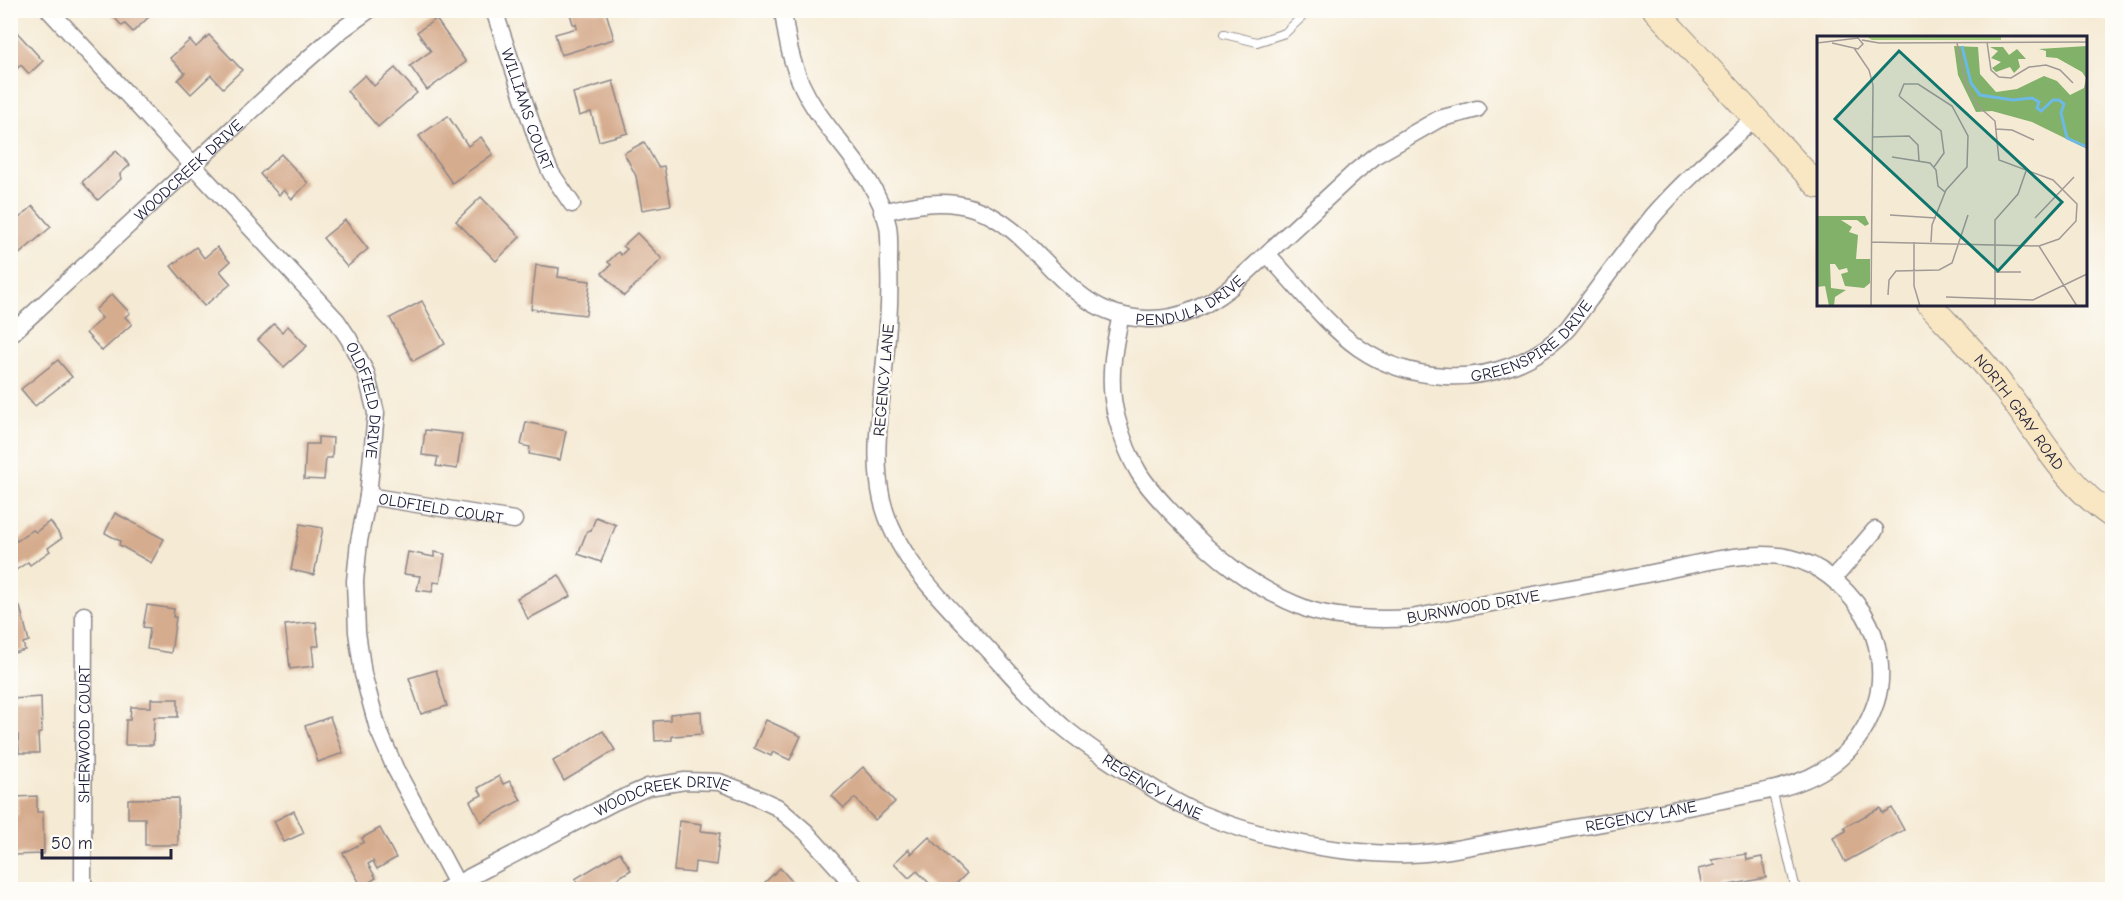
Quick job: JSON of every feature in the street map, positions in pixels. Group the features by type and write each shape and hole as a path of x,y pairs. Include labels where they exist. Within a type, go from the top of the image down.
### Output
{"street":[{"name":"OLDFIELD DRIVE","path":"49,10 338,321 366,373 376,413 368,496 359,541 356,581 357,632 363,674 378,729 452,887"},
{"name":"WOODCREEK DRIVE","path":"10,335 300,66 340,31 369,10"},
{"name":"WILLIAMS COURT","path":"494,10 505,38 538,146 551,173 572,204"},
{"name":"REGENCY LANE","path":"783,10 787,45 803,88 815,109 872,186 888,227 890,283 877,436 878,474 890,524 902,550 920,574 1060,724 1089,747 1154,789 1199,813 1232,824 1306,844 1396,855 1437,851 1628,819 1804,781 1827,769 1863,734 1878,696 1880,674 1877,650 1869,624 1853,599 1834,579"},
{"path":"1655,10 1817,185"},
{"name":"PENDULA DRIVE","path":"882,212 924,202 949,203 981,212 1005,224 1077,294 1094,305 1121,315 1159,319 1195,311 1214,300 1376,155 1439,119 1477,109"},
{"name":"GREENSPIRE DRIVE","path":"1267,254 1336,327 1359,348 1384,362 1407,372 1429,375 1474,376 1498,370 1520,363 1542,350 1567,329 1658,210 1684,182 1755,118"},
{"name":"NORTH GRAY ROAD","path":"1931,306 2004,388 2058,465 2083,492 2112,516"},
{"name":"BURNWOOD DRIVE","path":"1121,315 1112,356 1113,396 1124,443 1140,475 1204,546 1236,572 1268,591 1309,610 1357,618 1388,620 1411,618 1706,562 1761,554 1792,558 1834,579"},
{"name":"OLDFIELD COURT","path":"368,496 514,520"},
{"path":"1834,579 1875,530"},
{"name":"SHERWOOD COURT","path":"83,890 84,615"},
{"name":"WOODCREEK DRIVE","path":"452,887 622,798 648,787 685,781 719,782 777,807 806,832 858,890"}],"lane":[{"path":"1224,34 1257,42 1285,33 1309,10"},
{"path":"1772,789 1796,890"}],"building":[{"path":"108,10 149,10 152,14 133,32 125,24 122,26"},
{"path":"569,10 606,12 614,39 561,55 555,34 577,28 576,24 573,24"},
{"path":"436,19 466,62 427,90 410,66 431,51 417,32"},
{"path":"15,30 43,61 29,74 21,65 10,75 10,35"},
{"path":"209,35 242,70 223,88 211,75 191,94 178,80 185,73 170,58 190,40 196,47"},
{"path":"395,68 417,93 378,127 347,91 365,75 374,86"},
{"path":"613,81 628,133 599,141 591,112 579,116 573,93"},
{"path":"448,116 468,146 481,137 493,154 452,183 419,136"},
{"path":"644,142 658,167 664,166 671,205 642,210 636,176 624,153"},
{"path":"116,151 130,165 120,174 121,179 98,200 82,182"},
{"path":"281,154 308,183 292,199 284,190 279,195 260,174"},
{"path":"481,197 520,237 496,261 456,221"},
{"path":"33,206 51,227 17,256 10,248 10,226"},
{"path":"345,220 368,249 347,267 323,238"},
{"path":"637,233 662,259 624,296 602,273 611,265 608,262 618,252 621,255 627,249 623,246"},
{"path":"196,247 204,258 217,247 230,262 220,271 231,284 204,306 171,266"},
{"path":"536,265 559,268 558,277 590,281 586,315 531,309"},
{"path":"112,294 130,313 125,317 132,324 102,351 86,333 102,318 95,310"},
{"path":"422,301 445,344 413,361 390,318"},
{"path":"274,324 282,332 288,326 307,346 284,367 258,340"},
{"path":"58,360 72,377 35,406 21,389"},
{"path":"526,422 566,431 560,460 529,454 530,447 521,445"},
{"path":"425,430 462,434 457,469 436,466 438,457 422,455"},
{"path":"318,437 333,438 332,458 326,458 324,480 304,479 306,444 318,444"},
{"path":"115,513 164,539 151,563 119,545 120,541 105,533"},
{"path":"596,517 616,525 601,562 578,554 587,531 591,530"},
{"path":"50,521 62,538 48,548 50,551 30,565 28,562 13,572 10,568 10,543 33,530 36,532"},
{"path":"300,524 323,528 314,575 291,570"},
{"path":"408,552 434,557 434,552 445,554 440,583 434,582 432,592 417,590 420,576 404,574"},
{"path":"559,575 571,596 528,619 517,598"},
{"path":"147,605 174,609 173,617 176,617 171,653 147,649 150,628 143,627"},
{"path":"20,607 29,641 23,643 25,650 10,654 10,609"},
{"path":"316,622 319,646 312,646 314,666 290,669 285,625"},
{"path":"436,670 447,706 421,714 409,678"},
{"path":"41,697 42,732 38,734 39,753 19,753 18,735 12,735 11,699"},
{"path":"151,699 178,699 178,717 154,717 153,745 125,745 126,720 130,720 131,707 151,707"},
{"path":"701,711 702,734 672,736 672,740 655,741 654,721 670,720 670,714"},
{"path":"330,717 343,753 318,762 305,726"},
{"path":"766,720 801,736 790,760 773,752 771,756 754,748"},
{"path":"603,731 615,750 564,781 553,761"},
{"path":"863,767 895,802 875,820 855,798 844,808 832,796"},
{"path":"499,776 503,784 510,781 521,800 481,822 470,801 482,795 478,788"},
{"path":"37,796 37,812 43,812 44,854 10,855 10,815 18,815 17,797"},
{"path":"178,798 178,845 145,845 145,818 128,818 128,799"},
{"path":"1880,808 1883,813 1892,808 1904,830 1845,862 1833,838 1846,831 1844,827"},
{"path":"294,811 304,833 284,842 274,821"},
{"path":"679,821 702,824 701,831 720,833 716,865 695,862 694,873 674,871"},
{"path":"380,828 396,858 377,869 373,861 368,864 376,878 362,887 343,853 364,842 362,838"},
{"path":"929,837 966,874 950,890 936,890 917,871 909,878 894,863 909,849 911,854"},
{"path":"620,852 631,870 598,890 581,890 575,879"},
{"path":"1746,854 1747,860 1762,857 1766,878 1724,886 1722,890 1703,890 1698,869 1715,865 1711,860"},
{"path":"780,868 800,890 766,890 762,885"}]}
